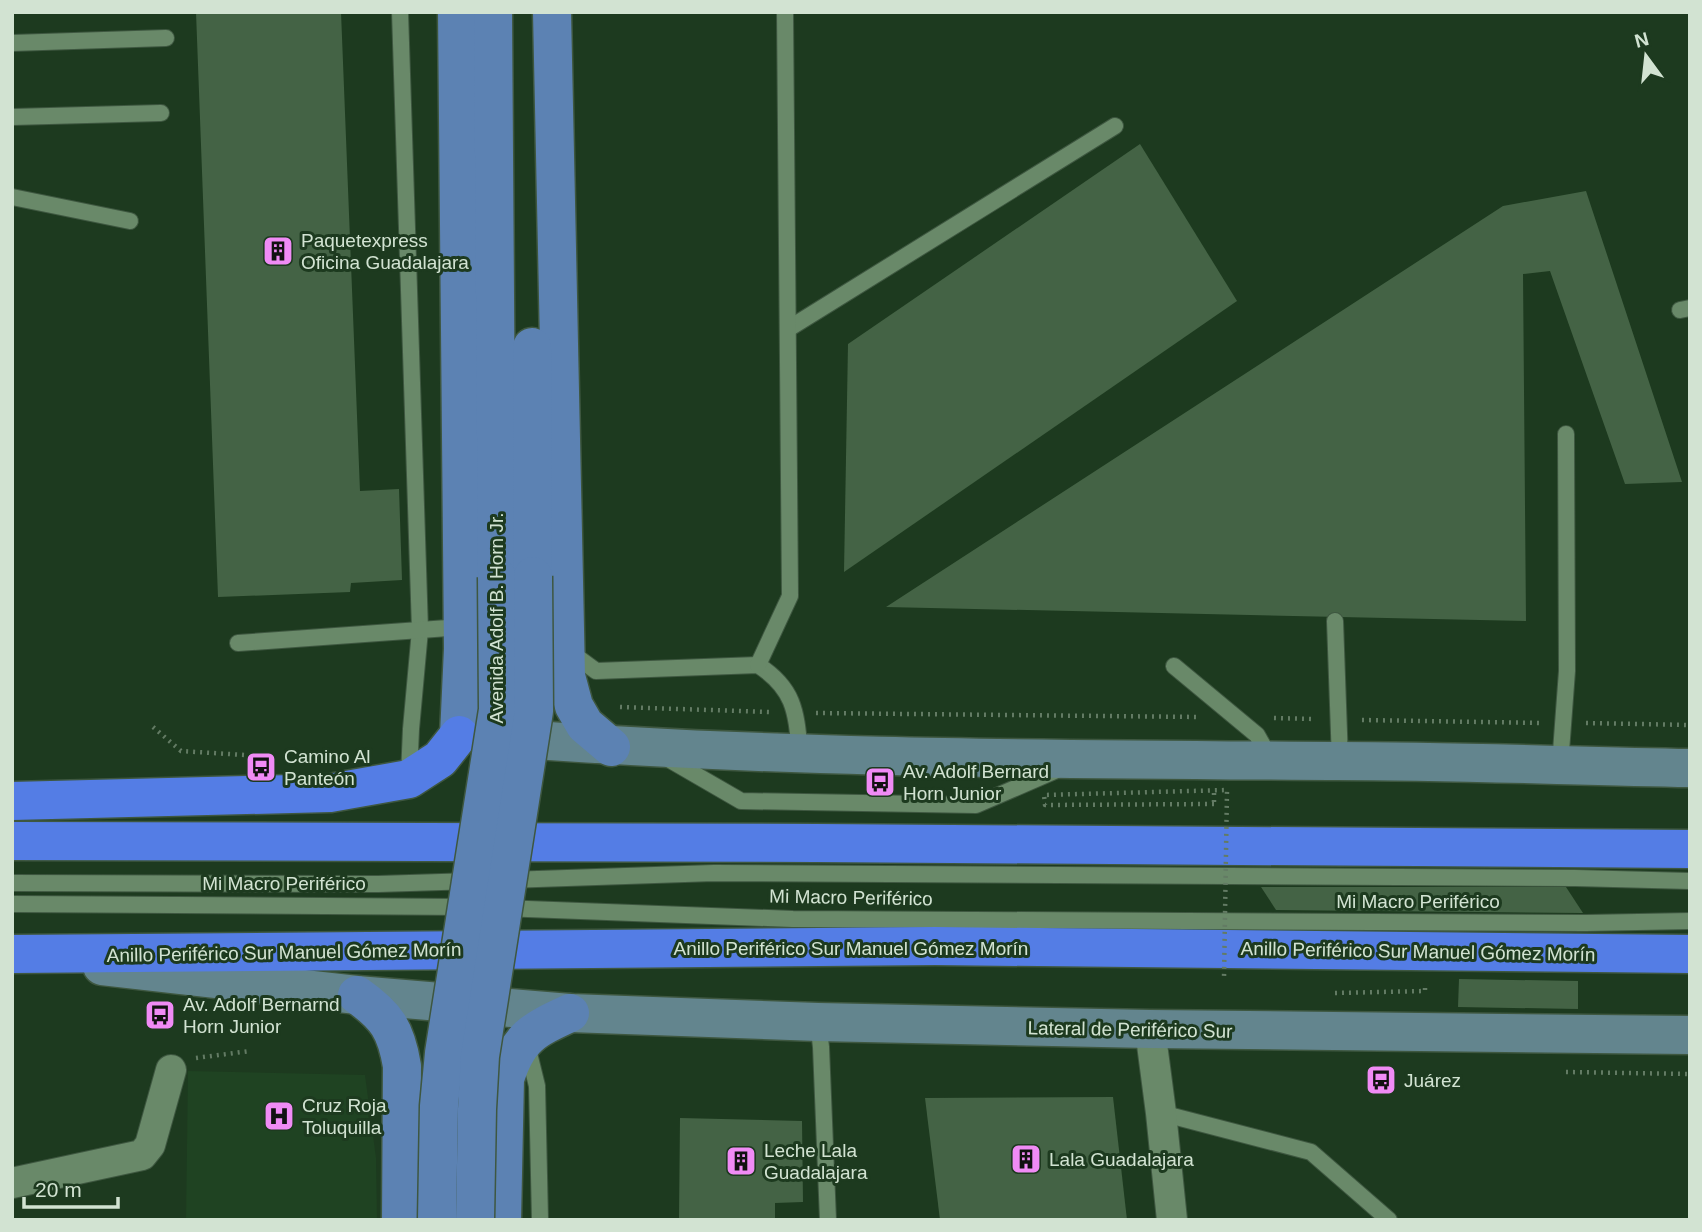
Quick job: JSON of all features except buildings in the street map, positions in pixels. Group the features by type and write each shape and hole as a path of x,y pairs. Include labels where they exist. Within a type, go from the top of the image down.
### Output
{"highway":[{"path":"12,801 330,793 409,779 440,759 459,734"},
{"path":"1566,848 1690,838"},
{"path":"12,841 817,842 1690,849"},
{"name":"Anillo Periférico Sur Manuel Gómez Morín","path":"12,955 922,946 1690,954"}],"main road":[{"path":"457,12 463,638 459,734"},
{"name":"Avenida Adolf B. Horn Jr.","path":"475,1220 480,1056 534,710 515,577 493,12"},
{"name":"Avenida Adolf B. Horn Jr.","path":"437,1220 439,1106 444,1053 499,710 515,577 530,12"},
{"path":"552,12 566,676 575,706 585,725 611,747"},
{"path":"463,638 474,657 514,666 564,648"},
{"path":"357,995 389,1023 398,1042 402,1066 401,1220"},
{"path":"502,1220 505,1079 512,1056 525,1038 542,1026 570,1013"},
{"path":"402,1164 418,1133 426,1124 457,1116 476,1121 489,1134 503,1160"}],"street":[{"path":"459,734 611,747 948,759 1271,760 1690,768"},
{"name":"Lateral de Periférico Sur","path":"12,955 357,995 570,1013 818,1022 1150,1029 1690,1035"},
{"path":"1150,1029 1172,1220"},
{"path":"12,1183 142,1155 150,1145 170,1070"}],"lane":[{"path":"400,12 420,630 409,779"},
{"path":"758,665 790,596 785,12"},
{"path":"12,43 166,38"},
{"path":"12,117 161,113"},
{"path":"788,329 1115,126"},
{"path":"12,197 130,221"},
{"path":"1560,765 1567,671 1566,434"},
{"path":"1335,621 1340,761"},
{"path":"238,643 420,630 463,638"},
{"path":"564,648 596,671 758,665 775,677 796,713 800,752"},
{"path":"1174,666 1257,735 1271,760"},
{"path":"651,749 741,801 755,802 976,805 1082,759"},
{"name":"Mi Macro Periférico","path":"12,883 378,884 714,873 1690,881"},
{"name":"Mi Macro Periférico","path":"12,904 418,905 793,919 1586,923 1690,921"},
{"path":"818,1022 828,1220"},
{"path":"525,1038 537,1086 540,1220"},
{"path":"1161,1113 1311,1152 1389,1220"}],"path":[{"path":"1214,804 1045,805 1045,795 1227,790 1224,978"},
{"path":"170,1070 180,1059 250,1051"}],"shaded area":[{"name":"Cruz Roja Toluquilla","path":"188,1071 365,1075 376,1158 377,1220 186,1220"}],"place":[{"name":"Paquetexpress Oficina Guadalajara","path":"278,251"},
{"name":"Camino Al Panteón","path":"261,767"},
{"name":"Av. Adolf Bernard Horn Junior","path":"880,782"},
{"name":"Av. Adolf Bernarnd Horn Junior","path":"160,1015"},
{"name":"Juárez","path":"1381,1080"},
{"name":"Cruz Roja Toluquilla","path":"279,1116"},
{"name":"Lala Guadalajara","path":"1026,1159"},
{"name":"Leche Lala Guadalajara","path":"741,1161"}]}
